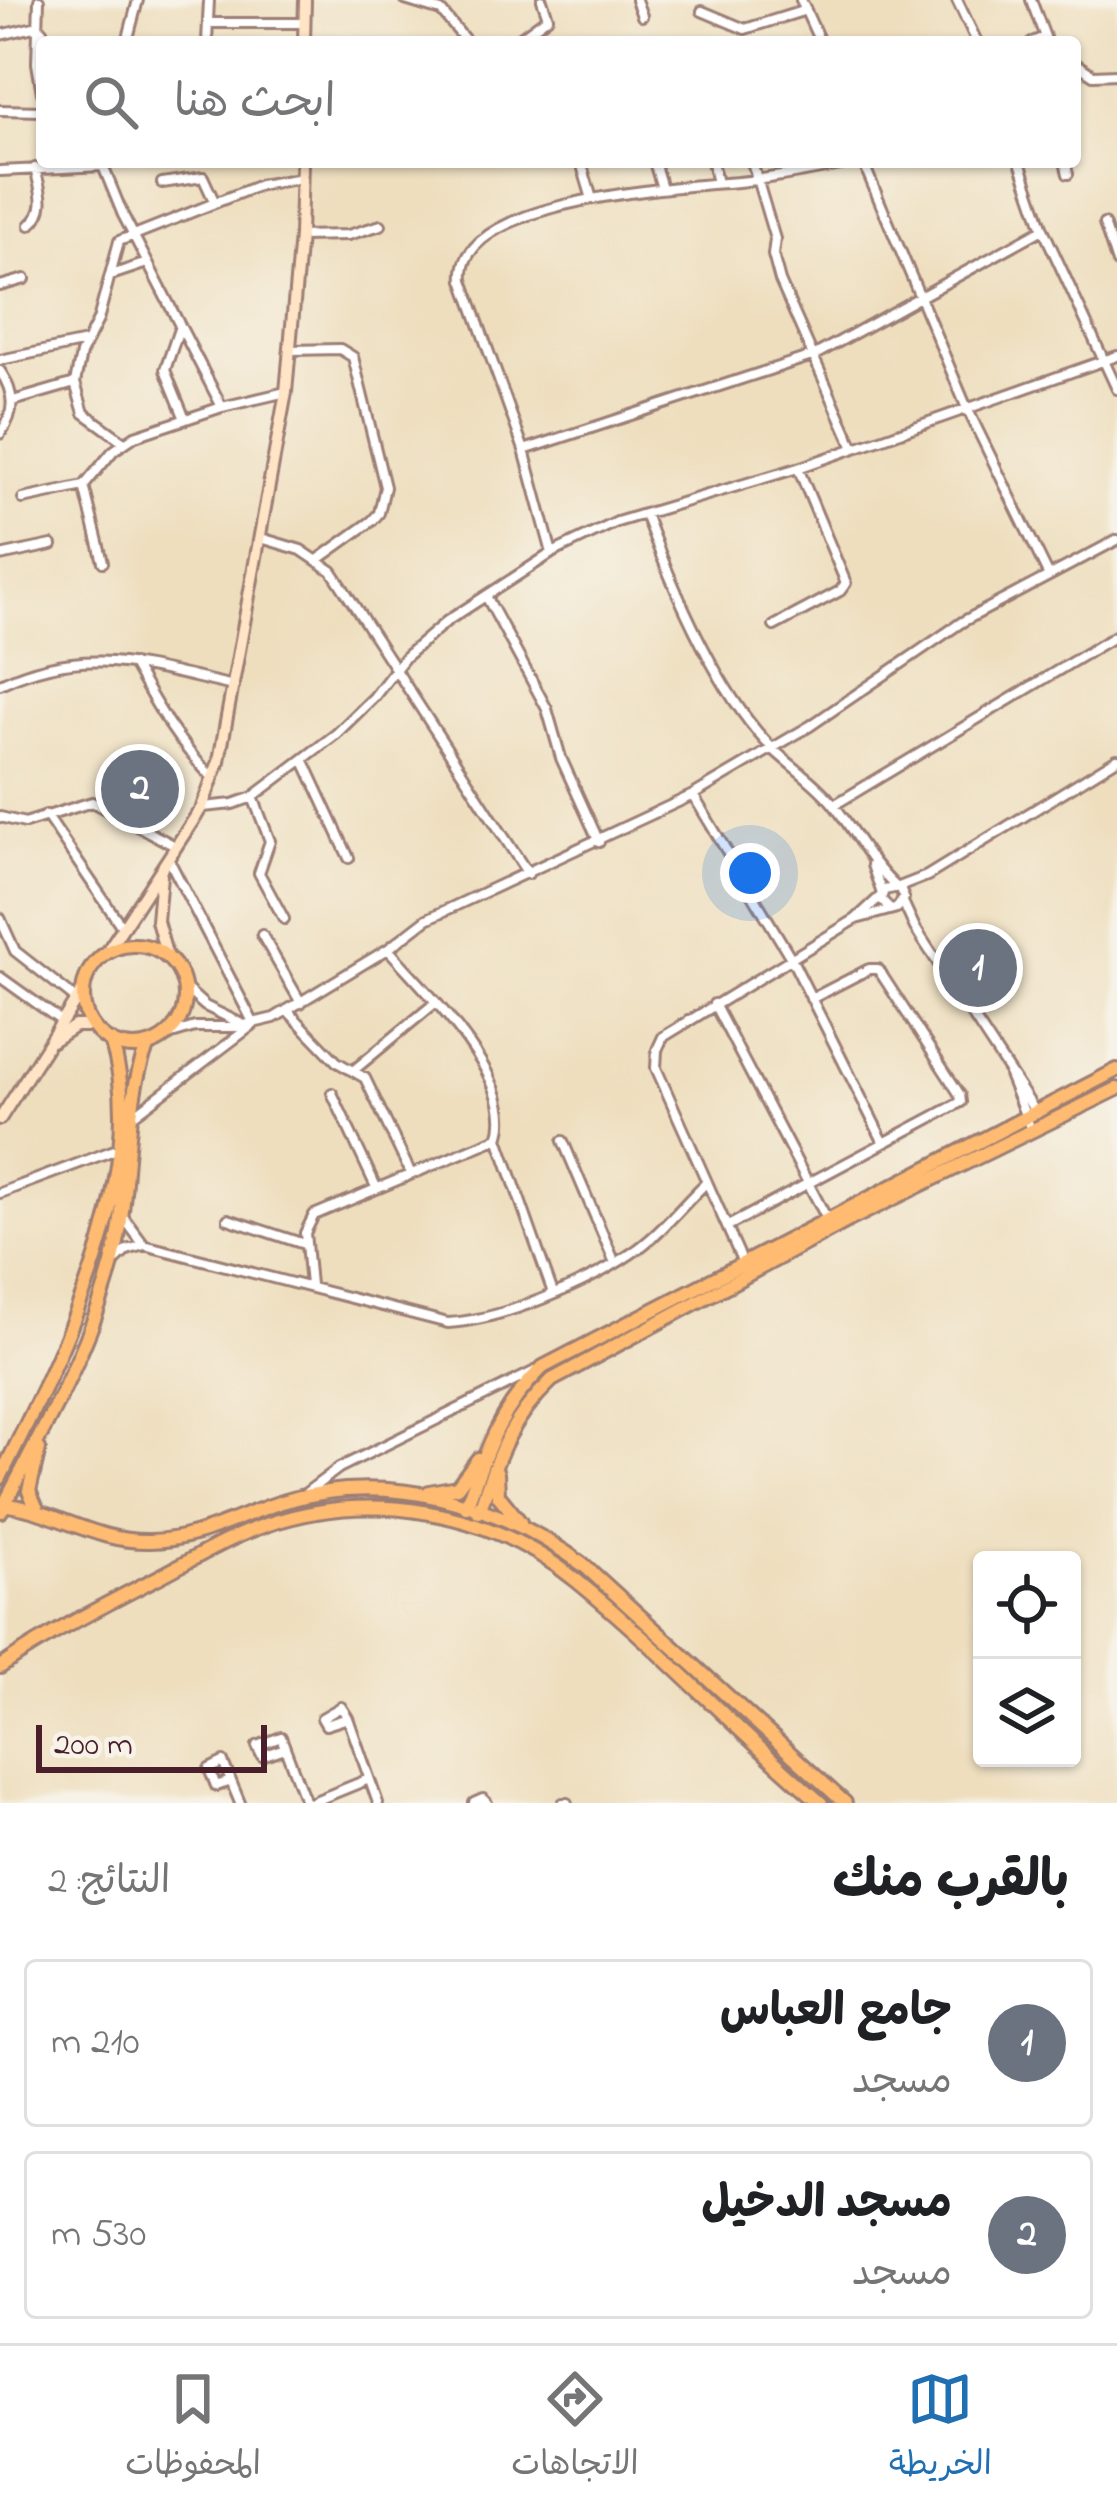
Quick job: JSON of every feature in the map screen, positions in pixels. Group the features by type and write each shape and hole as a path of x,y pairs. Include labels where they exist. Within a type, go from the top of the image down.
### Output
{"main road":[{"path":"304,36 305,0"},
{"path":"0,1119 80,994 91,968 177,847 214,779 286,392 302,168"},
{"path":"80,994 92,1026 111,1041 135,1047 165,1036 181,1015 184,987 167,957 156,905 166,863"},
{"path":"106,953 118,947 144,946 167,957"},
{"path":"46,1047 64,1030 92,1026"},
{"path":"0,1478 63,1352 105,1225 117,1149 120,1083 111,1041"},
{"path":"148,1045 139,1065 112,1263 77,1363 1,1507 38,1510 85,1532 150,1541 209,1532 238,1517 301,1497 353,1489 415,1492 458,1487 522,1387 543,1367 1117,1070"},
{"path":"473,1507 504,1440 530,1402 574,1366 849,1220 1117,1089"},
{"path":"468,1523 495,1426"},
{"path":"38,1510 29,1491 43,1431"},
{"path":"504,1440 496,1482 498,1495 514,1517 586,1567 845,1803"},
{"path":"415,1492 473,1507 540,1536"},
{"path":"0,1666 51,1633 262,1526 355,1507 411,1509 468,1523 534,1551 576,1580 821,1803"}],"street":[{"path":"38,36 39,0"},
{"path":"129,36 138,0"},
{"path":"207,36 209,0"},
{"path":"405,0 441,11"},
{"path":"437,0 462,36"},
{"path":"522,36 548,17 542,0"},
{"path":"636,0 642,16"},
{"path":"957,0 974,36"},
{"path":"1031,0 1045,36"},
{"path":"702,11 745,29 807,7 818,36"},
{"path":"208,23 304,23"},
{"path":"0,35 38,26"},
{"path":"38,26 46,36"},
{"path":"1081,67 1093,75 1117,74"},
{"path":"0,110 36,111"},
{"path":"0,171 35,168 42,202 39,217 30,225"},
{"path":"104,168 222,407"},
{"path":"583,168 592,199"},
{"path":"656,168 662,188"},
{"path":"713,168 717,183"},
{"path":"754,168 776,239 773,255 780,281 853,446"},
{"path":"552,553 524,450 463,280 463,265 475,245 495,230 592,199 758,179 800,168"},
{"path":"863,168 966,406 1048,574"},
{"path":"1022,168 1043,230 1117,389"},
{"path":"1066,168 1068,174"},
{"path":"162,183 203,176 215,202"},
{"path":"124,442 84,413 74,383 98,320 117,244 260,185 302,178"},
{"path":"1104,224 1117,263"},
{"path":"300,236 348,235 381,225"},
{"path":"524,450 815,355 1043,230"},
{"path":"111,275 148,263"},
{"path":"0,286 25,279"},
{"path":"180,326 165,370 184,419"},
{"path":"0,361 87,342"},
{"path":"291,350 340,349 352,357 385,487 379,513 372,521 319,559"},
{"path":"202,807 253,797 359,713 447,621 552,553 617,523 798,468 1117,356"},
{"path":"0,371 13,401 0,434"},
{"path":"13,401 74,383"},
{"path":"23,499 84,487 124,442 222,407 286,392"},
{"path":"774,626 840,591 846,583 798,468"},
{"path":"84,487 104,562"},
{"path":"645,514 680,600 718,669 772,748 834,805 872,864 897,887 915,928 1009,1073 1038,1129"},
{"path":"261,538 319,559 338,579 528,874"},
{"path":"134,1114 249,1025 301,1003 427,919 693,795 962,622 1117,540"},
{"path":"0,556 52,545"},
{"path":"486,596 547,709 561,758 599,842"},
{"path":"834,805 1117,635"},
{"path":"0,684 64,662 133,664 234,686"},
{"path":"133,664 167,724 214,779"},
{"path":"303,759 349,858"},
{"path":"743,1263 655,1062 663,1036 856,919 882,895 927,876 1117,759"},
{"path":"693,795 790,958 883,1141"},
{"path":"253,797 270,842 259,873 284,919"},
{"path":"0,817 25,823 92,802 177,847"},
{"path":"46,815 122,927"},
{"path":"166,863 249,1025"},
{"path":"872,864 882,895 915,928"},
{"path":"856,919 891,908 927,876"},
{"path":"0,918 15,951 80,994"},
{"path":"262,935 301,1003"},
{"path":"388,949 488,1075 502,1116 498,1138 553,1293"},
{"path":"728,1226 958,1105 960,1095 878,969 869,969 811,999"},
{"path":"0,977 60,1020"},
{"path":"184,987 205,1006 249,1025"},
{"path":"354,1070 435,1003"},
{"path":"715,1004 827,1219"},
{"path":"287,1010 337,1062 365,1078 411,1174"},
{"path":"165,1036 196,1027 249,1025"},
{"path":"332,1093 376,1187"},
{"path":"310,1285 304,1244 314,1215 498,1138"},
{"path":"563,1141 615,1263"},
{"path":"0,1193 117,1149"},
{"path":"112,1263 127,1250 144,1245 448,1323 497,1316 615,1263 651,1238 707,1182"},
{"path":"122,1215 144,1245"},
{"path":"228,1219 304,1244"},
{"path":"301,1497 339,1468 543,1367"},
{"path":"348,1718 378,1803"},
{"path":"285,1748 308,1803 369,1779"},
{"path":"230,1781 240,1803"},
{"path":"474,1803 484,1799 487,1803"}],"place":[{"name":"مسجد الدخيل","path":"140,789"},
{"name":"جامع العباس","path":"978,968"}]}
